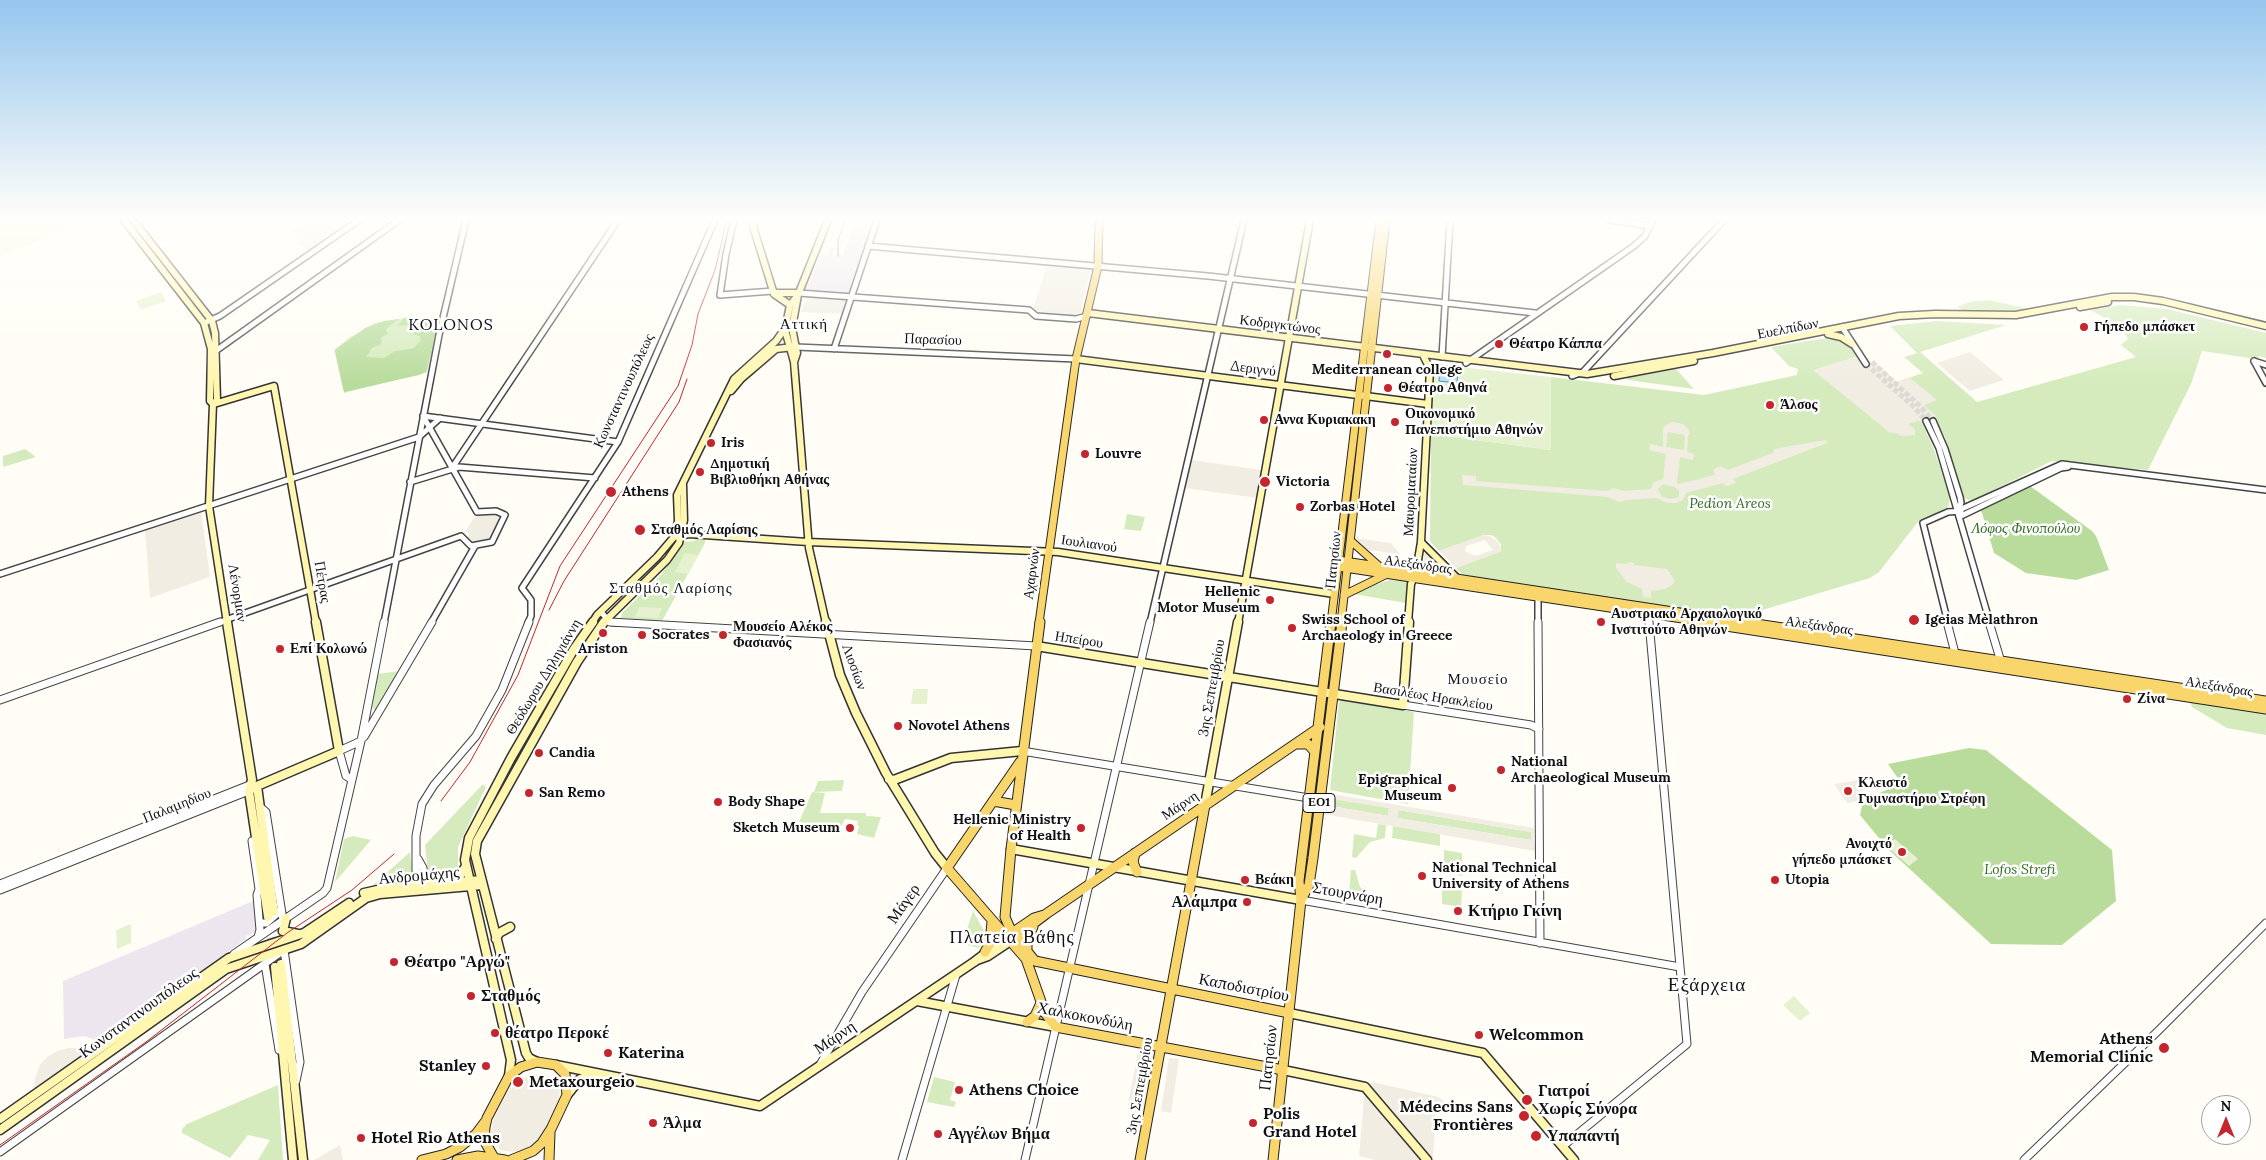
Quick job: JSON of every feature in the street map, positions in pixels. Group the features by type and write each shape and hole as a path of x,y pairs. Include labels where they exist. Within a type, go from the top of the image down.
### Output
{"main road":[{"name":"Λένορμαν","path":"165,274 204,323 211,350 210,401 213,404 209,506 253,787 253,817 279,915"},
{"name":"Λένορμαν","path":"175,274 212,321 217,342 217,400 213,404"},
{"path":"769,274 775,292 796,299"},
{"name":"Λιοσίων","path":"792,347 786,327 806,274"},
{"name":"Αχαρνών","path":"1011,938 1005,911 1021,756 1076,359 1096,274"},
{"name":"3ης Σεπτεμβρίου","path":"1140,1160 1300,274"},
{"name":"Πατησίων","path":"1273,1160 1301,900 1299,884 1334,594 1368,348 1376,274"},
{"name":"Πατησίων","path":"1374,295 1377,274"},
{"name":"Λιοσίων","path":"796,299 792,328 792,347 808,542 840,675 858,718 891,781 935,853 992,922 1011,938"},
{"name":"Ευελπίδων","path":"1467,362 1580,374 1606,372 1843,329 1914,319 2020,319 2113,299 2156,303 2266,327"},
{"name":"Κοδριγκτώνος","path":"1087,315 1368,348 1467,362"},
{"path":"674,537 678,521 676,500 734,379 776,341 786,327"},
{"name":"Ευελπίδων","path":"1467,362 1572,376 1610,376 1828,334 1843,329"},
{"path":"1828,334 1841,337 1852,344"},
{"path":"725,399 741,379 776,349 792,347"},
{"name":"Μαυροματαίων","path":"1403,704 1414,575 1421,542 1430,369 1423,355"},
{"name":"Δεριγνύ","path":"1076,359 1428,404"},
{"path":"1430,369 1441,359"},
{"name":"Πέτρας","path":"213,404 274,386 340,751"},
{"name":"Πατησίων","path":"1301,900 1309,884 1351,541 1362,395"},
{"name":"Θεόδωρου Δηληγιάννη","path":"537,1062 529,1058 526,1053 481,883 475,854 477,841 603,615 667,560 682,534 684,520 683,485"},
{"path":"674,537 682,534"},
{"name":"Ιουλιανού","path":"682,534 808,542 1050,551 1334,594"},
{"name":"Θεόδωρου Δηληγιάννη","path":"509,1076 511,1060 466,866 466,848 473,829 567,660 603,615 657,558 674,537"},
{"path":"1351,541 1379,566"},
{"path":"1421,542 1458,579"},
{"name":"Αλεξάνδρας","path":"1338,564 1379,566 1414,575 1969,662 2002,664 2266,701"},
{"name":"Αλεξάνδρας","path":"1348,565 1387,575 1414,575 1458,579 1538,594"},
{"path":"1344,595 1387,575"},
{"name":"Αλεξάνδρας","path":"1648,611 1955,653 2002,664 2266,709"},
{"name":"Ηπείρου","path":"1036,646 1322,692"},
{"name":"Βασιλέως Ηρακλείου","path":"1322,692 1403,704"},
{"name":"Μάρνη","path":"597,1074 760,1106 977,960 985,952 1034,925 1046,914 1329,721"},
{"path":"1294,744 1308,744 1315,752"},
{"name":"Παλαμηδίου","path":"253,787 340,751"},
{"path":"891,781 951,758 1021,756"},
{"name":"Μάγερ","path":"947,868 1021,756"},
{"name":"Λένορμαν","path":"253,787 263,810 279,915"},
{"path":"993,801 1016,805"},
{"name":"Στουρνάρη","path":"1011,850 1301,900"},
{"path":"1135,853 1133,862 1136,872"},
{"path":"450,883 459,876 466,866"},
{"name":"Ανδρομάχης","path":"285,953 310,938 366,898 450,883 470,884"},
{"name":"Ανδρομάχης","path":"304,933 365,893 373,890 481,883"},
{"name":"Μάρνη","path":"977,960 988,956 1034,918 1046,914"},
{"path":"279,915 285,932 291,934 304,933"},
{"path":"985,952 990,943 992,922"},
{"path":"1027,952 1028,938 1034,925"},
{"path":"496,939 499,933 510,927"},
{"name":"Κωνσταντινουπόλεως","path":"0,1119 228,958 304,933"},
{"path":"1011,938 1027,962 1045,1013 1056,1027"},
{"name":"Καποδιστρίου","path":"1011,938 1035,961 1171,990 1369,1028 1483,1053 1563,1146"},
{"name":"Κωνσταντινουπόλεως","path":"0,1130 226,969 243,962 285,953"},
{"path":"293,1160 278,966 295,1086 303,1160"},
{"name":"Χαλκοκονδύλη","path":"916,1001 1365,1087 1427,1160"},
{"path":"1027,1022 1035,1016 1041,1003"},
{"path":"422,1160 446,1154 470,1141 487,1118 509,1076 521,1067 537,1062 597,1074"},
{"path":"556,1065 565,1074 567,1095"},
{"path":"512,1160 533,1151 542,1143 551,1129 567,1095 580,1079 597,1074"},
{"path":"487,1118 484,1140 494,1158"},
{"path":"548,1160 551,1129"},
{"path":"1563,1146 1574,1160"},
{"path":"457,1160 478,1156 505,1160"}],"street":[{"path":"204,323 212,321 280,274"},
{"path":"217,350 322,274"},
{"path":"260,923 266,923 327,888 361,741 439,335 453,274"},
{"path":"452,468 582,274"},
{"name":"Κωνσταντινουπόλεως","path":"423,888 416,870 418,859 416,831 422,804 434,785 480,728 502,690 520,647 532,610 531,600 522,588 618,442 691,274"},
{"path":"723,274 720,295 775,292"},
{"path":"834,349 859,274"},
{"path":"1187,274 1536,313"},
{"path":"1025,1160 1231,274"},
{"path":"1441,359 1447,274"},
{"path":"1467,362 1593,274"},
{"path":"1572,376 1580,374 1673,274"},
{"path":"796,299 852,297 1029,310 1033,315 1045,317 1076,319 1087,315"},
{"path":"1843,329 1866,364"},
{"path":"217,342 232,338"},
{"name":"Παρασίου","path":"792,347 1076,359"},
{"path":"2266,365 2254,361 2266,383"},
{"path":"423,416 618,442"},
{"path":"0,700 461,536 468,544 475,546 492,542 505,517 496,510 477,512 423,416"},
{"path":"0,574 419,438 440,418"},
{"path":"1926,421 1939,448 2002,664"},
{"path":"1933,421 1945,448 1960,497 1961,502 1958,514"},
{"path":"1958,514 1974,504 2062,464 2266,491"},
{"path":"1969,662 1955,653 1923,523 1948,512 1958,514 1970,512 2065,467 2266,491"},
{"path":"410,482 452,468 595,478"},
{"path":"1960,497 1974,504"},
{"path":"361,741 475,546"},
{"path":"1538,594 1540,943"},
{"path":"1563,1146 1687,1044 1648,611"},
{"name":"Ηπείρου","path":"603,615 610,622 629,624 1036,646"},
{"name":"Βασιλέως Ηρακλείου","path":"1403,704 1531,725 1539,728"},
{"path":"367,711 380,711"},
{"name":"Παλαμηδίου","path":"340,751 361,741"},
{"name":"Πέτρας","path":"340,751 346,776 351,779"},
{"path":"1021,756 1116,767 1310,798"},
{"name":"Παλαμηδίου","path":"0,884 253,787"},
{"name":"Παλαμηδίου","path":"0,890 253,787"},
{"path":"253,817 250,824 259,889 257,895 260,923 258,937"},
{"name":"Μάγερ","path":"818,1068 862,992 947,868"},
{"name":"Στουρνάρη","path":"1301,900 1680,967"},
{"name":"Κωνσταντινουπόλεως","path":"228,958 258,937 279,915"},
{"path":"2024,1160 2157,1032 2266,923"},
{"path":"0,1152 265,964 285,953 300,1062 295,1086"},
{"path":"265,964 286,1079"},
{"path":"902,1160 956,974"}],"shaded area":[{"path":"813,274 855,274 848,294 806,290"},
{"path":"1044,274 1089,274 1080,316 1036,311 1033,309"},
{"path":"808,297 847,300 843,314 801,312"},
{"path":"1970,352 2004,380 1970,391 1937,363"},
{"path":"1857,356 1864,364 1874,362 1897,382 1910,378 1937,400 1924,405 1937,417 1910,423 1909,425 1915,429 1915,435 1901,436 1896,433 1890,433 1813,370"},
{"path":"1672,422 1683,424 1688,429 1690,435 1688,435 1687,452 1694,454 1693,460 1680,457 1677,483 1679,484 1715,475 1713,470 1720,466 1728,470 1773,453 1774,449 1826,440 1827,443 1733,479 1736,483 1726,486 1723,483 1686,493 1683,500 1676,503 1667,503 1657,498 1619,502 1608,497 1463,485 1462,475 1476,476 1476,481 1607,491 1614,488 1624,491 1651,489 1654,482 1663,479 1666,454 1649,450 1650,444 1663,447 1663,428","holes":["1668,432 1685,435 1684,450 1666,447","1663,484 1675,487 1679,491 1679,497 1671,499 1662,497 1658,489"]},
{"path":"1192,460 1261,470 1257,498 1185,488"},
{"path":"201,511 210,577 150,598 145,528"},
{"path":"476,515 495,515 499,517 500,521 491,537 481,542 472,541 468,537 469,533 465,532"},
{"path":"1484,535 1490,536 1497,541 1501,548 1500,552 1456,568 1439,551","holes":["1485,540 1493,550 1475,556 1465,551 1466,546"]},
{"path":"1355,538 1391,543 1400,554 1363,549 1354,542"},
{"path":"1425,552 1427,552 1449,574 1422,570"},
{"path":"1629,562 1634,563 1634,565 1667,569 1675,581 1665,589 1651,591 1651,598 1643,597 1642,589 1627,582 1616,568 1616,563 1627,564"},
{"name":"Κλειστό Γυμναστήριο Στρέφη","path":"1865,779 1867,783 1865,783 1859,801 1847,803 1834,784"},
{"path":"1326,793 1534,828 1535,851 1323,814","holes":["1331,799 1389,808 1388,816 1331,806","1398,810 1531,832 1531,840 1397,818"]},
{"path":"253,901 258,931 246,936 246,939 97,1043 93,1039 84,1036 64,1039 63,981"},
{"path":"79,1048 86,1055 35,1091 34,1083 39,1066 47,1057 57,1051"},
{"path":"1138,1051 1155,1055 1145,1108 1128,1105"},
{"path":"1169,1058 1179,1059 1171,1113 1161,1111"},
{"path":"536,1074 550,1076 560,1086 559,1100 553,1114 542,1136 527,1148 520,1152 499,1149 492,1140 491,1130 494,1118 507,1093 515,1084 522,1079"},
{"path":"1373,1082 1438,1097 1444,1101 1436,1110 1433,1160 1375,1160 1359,1156 1365,1087"},
{"path":"340,1145 343,1160 314,1160"}],"green space":[{"path":"161,292 166,301 141,310 136,301"},
{"path":"1988,300 2025,308 2026,310 2007,312 1964,311 1957,307 1970,302"},
{"name":"Pedion Areos","path":"2121,305 2167,309 2266,333 2266,358 2259,356 2256,359 2202,351 2191,384 2148,470 2052,461 1972,501 1964,498 1945,437 1936,421 1921,421 1933,447 1946,484 1950,498 1948,508 1917,523 1879,572 1870,578 1732,619 1466,578 1456,568 1501,551 1501,545 1496,538 1491,535 1484,535 1439,551 1430,541 1431,434 1551,450 1551,377 1704,395 1797,375 1798,369 1789,366 1771,347 1832,337 1839,339 1850,347 1864,364 1874,362 1897,382 1923,373 1904,357 1917,353 1890,326 1937,321 2006,325 1920,352 1977,402 2136,357 2121,345 2128,339 2121,328 2091,310"},
{"path":"412,317 440,320 427,372 344,393 334,350 349,338 375,323"},
{"path":"404,318 439,320 426,372 344,392 335,350 365,328 384,321 399,319 386,329 388,334 380,338 382,340 381,344 372,348 366,357 384,358 395,351 414,348 421,340 420,336 415,335 407,325 397,326"},
{"path":"1442,365 1551,377 1551,450 1431,434 1433,370"},
{"path":"1676,369 1694,389 1628,380 1627,378"},
{"path":"25,449 36,457 3,467 3,456"},
{"name":"Λόφος Φινοπούλου","path":"2030,486 2092,531 2096,536 2109,570 2076,580 2026,573 1994,553 1982,513 1979,509"},
{"path":"1127,514 1145,517 1141,531 1124,529"},
{"path":"696,538 705,538 705,543 662,621 621,618 622,613 661,575 682,542 694,541"},
{"path":"685,553 698,555 688,574 675,572"},
{"path":"1391,580 1407,581 1406,603 1354,594 1370,586"},
{"path":"639,607 662,608 658,618 635,617"},
{"path":"401,671 377,710 374,710 372,707 377,674"},
{"path":"913,689 928,689 927,704 911,704"},
{"path":"1342,699 1414,712 1408,804 1330,790 1339,702"},
{"path":"2190,702 2266,714 2266,735 2227,728 2192,707"},
{"name":"Lofos Strefi","path":"1969,748 1986,750 2112,850 2116,901 2062,945 1991,944 1888,849 1860,815 1863,801 1901,783 1888,764"},
{"path":"844,780 842,791 814,792 818,781"},
{"path":"483,784 486,787 458,847 458,868 453,877 429,880 425,845"},
{"path":"812,792 825,793 820,813 866,813 866,816 881,817 874,838 857,834 858,821 845,819 839,831 799,822"},
{"path":"1331,798 1389,808 1388,816 1331,806"},
{"path":"1398,810 1531,832 1531,840 1397,818"},
{"path":"1378,824 1386,825 1385,838 1370,842 1356,858 1352,857 1354,834 1376,838"},
{"path":"1393,826 1440,834 1440,846 1392,838"},
{"path":"353,836 371,840 335,882 344,839"},
{"name":"Ανοιχτό γήπεδο μπάσκετ","path":"1895,839 1918,859 1909,866 1886,846"},
{"path":"1444,850 1462,853 1462,876 1449,873 1444,865"},
{"path":"410,852 413,881 410,884 372,886"},
{"path":"1351,870 1355,870 1360,887 1372,895 1372,898 1349,894"},
{"path":"1446,886 1462,890 1461,907 1442,904 1442,889"},
{"name":"Πλατεία Βάθης","path":"973,911 984,931 984,941 979,948 962,944"},
{"path":"131,924 131,943 117,949 116,930"},
{"path":"1794,996 1810,1013 1800,1021 1783,1005"},
{"path":"934,1077 955,1082 950,1100 956,1102 954,1107 927,1102"},
{"path":"278,1085 283,1160 258,1160 270,1140 248,1135 230,1158 182,1133 182,1129 187,1124"}],"water":[{"path":"1440,365 1458,367 1457,383 1439,381"}],"tunnel":[{"path":"1872,362 1921,407 1933,421"},
{"path":"1866,364 1915,408 1926,421"},
{"path":"274,912 281,964"},
{"path":"269,925 275,967"}],"railway":[{"path":"441,801 470,762 518,675 560,566 678,386 692,345 698,314 713,274"},
{"path":"549,610 564,581 679,402 687,379"},
{"path":"0,1145 146,1042 287,933 352,890 394,854"}],"place":[{"name":"Γήπεδο μπάσκετ","path":"2084,327"},
{"name":"Θέατρο Κάππα","path":"1499,344"},
{"name":"Mediterranean college","path":"1387,354"},
{"name":"Θέατρο Αθηνά","path":"1388,388"},
{"name":"Άλσος","path":"1770,405"},
{"name":"Αννα Κυριακακη","path":"1264,420"},
{"name":"Οικονομικό Πανεπιστήμιο Αθηνών","path":"1395,422"},
{"name":"Iris","path":"711,443"},
{"name":"Louvre","path":"1085,454"},
{"name":"Δημοτική Βιβλιοθήκη Αθήνας","path":"700,472"},
{"name":"Victoria","path":"1265,482"},
{"name":"Athens","path":"611,492"},
{"name":"Zorbas Hotel","path":"1300,507"},
{"name":"Σταθμός Λαρίσης","path":"640,530"},
{"name":"Hellenic Motor Museum","path":"1270,600"},
{"name":"Igeias Mèlathron","path":"1914,620"},
{"name":"Αυστριακό Αρχαιολογικό Ινστιτούτο Αθηνών","path":"1601,622"},
{"name":"Swiss School of Archaeology in Greece","path":"1292,628"},
{"name":"Ariston","path":"603,633"},
{"name":"Socrates","path":"642,635"},
{"name":"Μουσείο Αλέκος Φασιανός","path":"723,635"},
{"name":"Επί Κολωνώ","path":"280,649"},
{"name":"Ζίνα","path":"2127,699"},
{"name":"Novotel Athens","path":"898,726"},
{"name":"Candia","path":"539,753"},
{"name":"National Archaeological Museum","path":"1501,770"},
{"name":"Epigraphical Museum","path":"1452,788"},
{"name":"Κλειστό Γυμναστήριο Στρέφη","path":"1848,791"},
{"name":"San Remo","path":"529,793"},
{"name":"Body Shape","path":"718,802"},
{"name":"Sketch Museum","path":"850,828"},
{"name":"Hellenic Ministry of Health","path":"1081,828"},
{"name":"Ανοιχτό γήπεδο μπάσκετ","path":"1902,852"},
{"name":"National Technical University of Athens","path":"1422,876"},
{"name":"Βεάκη","path":"1245,880"},
{"name":"Utopia","path":"1775,880"},
{"name":"Αλάμπρα","path":"1247,902"},
{"name":"Κτήριο Γκίνη","path":"1458,911"},
{"name":"Θέατρο \"Αργώ\"","path":"394,962"},
{"name":"Σταθμός","path":"471,996"},
{"name":"θέατρο Περοκέ","path":"495,1033"},
{"name":"Welcommon","path":"1479,1035"},
{"name":"Athens Memorial Clinic","path":"2164,1048"},
{"name":"Katerina","path":"608,1053"},
{"name":"Stanley","path":"486,1066"},
{"name":"Metaxourgeio","path":"518,1082"},
{"name":"Athens Choice","path":"959,1090"},
{"name":"Γιατροί Χωρίς Σύνορα","path":"1527,1100"},
{"name":"Médecins Sans Frontières","path":"1524,1116"},
{"name":"Άλμα","path":"653,1123"},
{"name":"Polis Grand Hotel","path":"1253,1123"},
{"name":"Αγγέλων Βήμα","path":"938,1134"},
{"name":"Υπαπαντή","path":"1536,1136"},
{"name":"Hotel Rio Athens","path":"361,1138"}],"district":[{"name":"KOLONOS","path":"451,325"},
{"name":"Αττική","path":"804,325"},
{"name":"Σταθμός Λαρίσης","path":"671,589"},
{"name":"Μουσείο","path":"1478,680"},
{"name":"Πλατεία Βάθης","path":"1012,938"},
{"name":"Εξάρχεια","path":"1707,986"}]}
